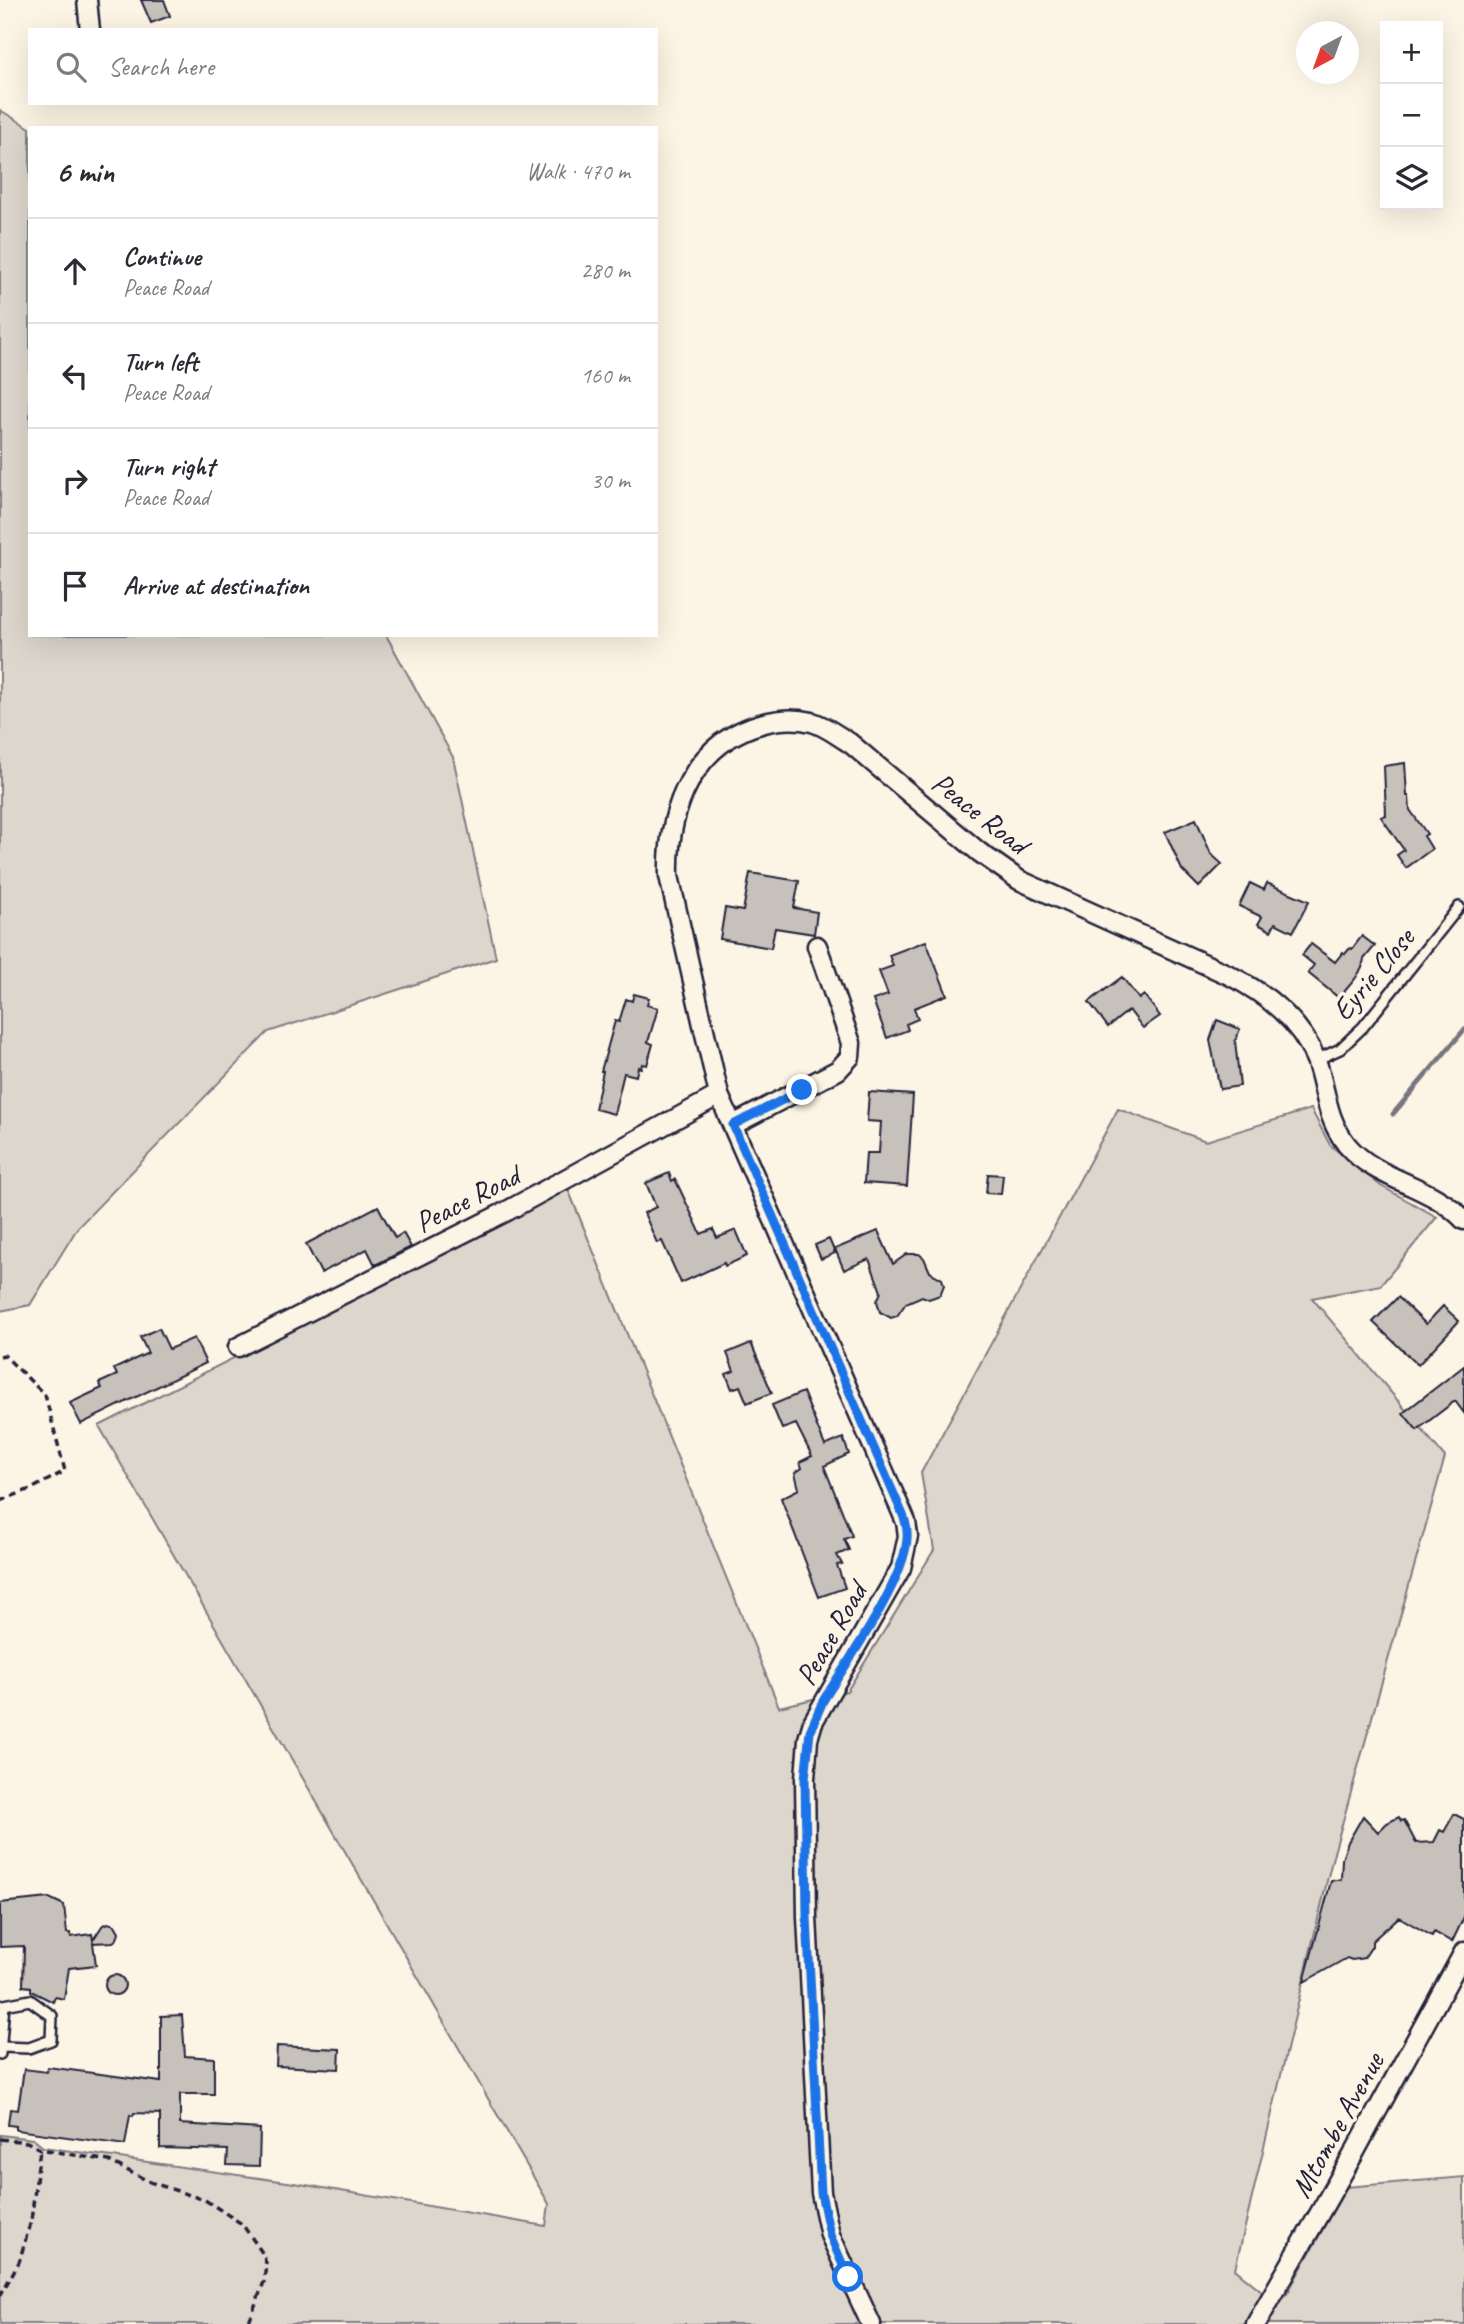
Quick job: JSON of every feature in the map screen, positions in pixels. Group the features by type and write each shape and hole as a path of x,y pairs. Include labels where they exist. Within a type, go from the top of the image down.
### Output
{"street":[{"path":"87,0 90,28"},
{"name":"Peace Road","path":"871,2324 830,2235 821,2193 807,1917 806,1771 808,1739 813,1721 901,1568 908,1536 900,1508 719,1096 669,876 673,820 694,774 714,748 726,738 752,726 781,720 814,723 850,743 979,852 1019,880 1229,975 1281,1010 1303,1035 1316,1060 1326,1107 1348,1146 1376,1168 1440,1200 1464,1220"},
{"path":"733,1125 838,1070 850,1057 851,1043 817,946"},
{"name":"Peace Road","path":"237,1347 507,1211 719,1096"},
{"name":"Mtombe Avenue","path":"1256,2324 1353,2155 1464,1952"}],"lane":[{"name":"Eyrie Close","path":"1316,1060 1340,1049 1363,1027 1459,907"},
{"path":"0,2054 4,2006 30,2000 52,2016 51,2040 29,2048 1,2047"}],"path":[{"path":"0,1356 4,1355 46,1395 65,1471 0,1501"},
{"path":"0,2139 27,2142 40,2150 109,2161 150,2182 205,2200 242,2224 266,2263 264,2282 248,2324"},
{"path":"0,2296 19,2262 31,2221 40,2150"}],"shaded area":[{"path":"0,110 28,127 28,637 387,637 453,757 496,958 268,1032 78,1227 30,1305 0,1311"},
{"path":"1118,1109 1206,1141 1311,1109 1330,1145 1381,1186 1437,1217 1381,1285 1312,1298 1445,1457 1332,1860 1235,2269 1263,2292 1287,2294 1346,2187 1464,2177 1464,2324 0,2324 0,2135 33,2139 43,2147 294,2183 546,2226 549,2204 99,1426 568,1189 779,1707 847,1691 934,1550 921,1473"}],"building":[{"path":"141,0 164,0 170,16 151,23"},
{"path":"1405,763 1410,810 1427,834 1424,836 1432,849 1406,868 1397,855 1404,850 1381,817 1386,815 1384,766"},
{"path":"1196,819 1211,854 1222,864 1199,887 1182,870 1165,832"},
{"path":"750,873 799,881 794,908 817,912 814,934 775,928 771,948 720,939 725,908 743,911"},
{"path":"1250,883 1264,890 1267,883 1309,901 1293,932 1275,923 1271,931 1258,924 1262,917 1239,906"},
{"path":"1362,936 1375,946 1364,959 1355,979 1339,998 1308,973 1314,965 1302,955 1311,944 1335,962 1343,952 1345,954 1352,949"},
{"path":"926,941 947,995 914,1008 918,1019 906,1024 908,1030 887,1038 873,1000 888,995 879,971 893,966 889,955"},
{"path":"1122,977 1139,999 1144,995 1160,1016 1143,1028 1129,1010 1108,1027 1089,1002"},
{"path":"634,994 649,998 647,1005 658,1008 648,1042 653,1044 647,1065 638,1067 636,1076 624,1073 614,1114 595,1109 601,1071 615,1021 619,1022 626,999 632,1001"},
{"path":"1217,1020 1240,1029 1235,1041 1240,1086 1220,1089 1210,1040"},
{"path":"869,1092 913,1095 907,1186 864,1183 866,1153 879,1153 881,1122 867,1121"},
{"path":"669,1173 672,1181 675,1179 701,1234 713,1229 717,1238 736,1230 747,1256 725,1266 724,1263 681,1283 662,1241 657,1243 644,1213 656,1207 646,1183"},
{"path":"988,1174 1003,1175 1001,1194 986,1193"},
{"path":"378,1206 395,1238 403,1233 411,1247 375,1265 367,1249 321,1273 306,1244"},
{"path":"878,1231 893,1264 907,1254 919,1254 924,1258 930,1272 942,1279 944,1285 940,1295 929,1299 922,1296 906,1303 897,1316 891,1318 880,1312 877,1301 881,1292 869,1259 844,1270 835,1249"},
{"path":"829,1239 835,1253 821,1259 815,1245"},
{"path":"1398,1297 1426,1324 1443,1306 1459,1321 1418,1365 1373,1322"},
{"path":"159,1328 169,1349 194,1338 206,1363 81,1424 70,1403 102,1388 99,1383 117,1375 114,1369 148,1353 140,1337"},
{"path":"751,1343 772,1393 747,1403 740,1386 732,1389 726,1374 734,1371 727,1353"},
{"path":"1464,1366 1464,1413 1455,1401 1417,1430 1403,1413"},
{"path":"803,1392 825,1446 843,1438 849,1454 824,1466 852,1536 844,1539 849,1550 837,1555 842,1564 837,1565 845,1588 819,1597 781,1498 799,1489 795,1473 802,1468 800,1462 812,1456 796,1424 782,1429 772,1405"},
{"path":"1454,1814 1464,1819 1464,1917 1452,1942 1434,1932 1432,1936 1399,1917 1372,1941 1372,1946 1364,1958 1347,1958 1304,1982 1331,1881 1341,1879 1342,1859 1363,1816 1378,1832 1399,1817 1401,1821 1404,1820 1416,1843 1434,1842 1440,1830 1444,1832"},
{"path":"49,1898 64,1905 67,1933 70,1933 71,1937 92,1934 93,1940 102,1926 108,1923 115,1925 119,1932 113,1942 93,1943 96,1965 69,1968 64,1999 55,1997 53,2002 31,1991 31,1987 23,1986 24,1946 0,1947 0,1903"},
{"path":"115,1975 122,1978 125,1985 122,1992 115,1995 108,1992 105,1985 108,1978"},
{"path":"182,2015 185,2056 214,2058 214,2094 180,2094 180,2124 260,2129 259,2166 227,2165 228,2150 160,2148 160,2114 130,2115 125,2145 16,2130 16,2126 8,2125 10,2109 18,2110 24,2069 47,2072 48,2067 161,2082 161,2016"},
{"path":"277,2046 340,2049 339,2069 276,2066"}],"waterway":[{"path":"1393,1114 1464,1030"}],"route":[{"path":"802,1090 733,1125 906,1522 908,1536 901,1568 823,1701 813,1721 807,1748 807,1917 821,2193 830,2235 848,2277"}]}
